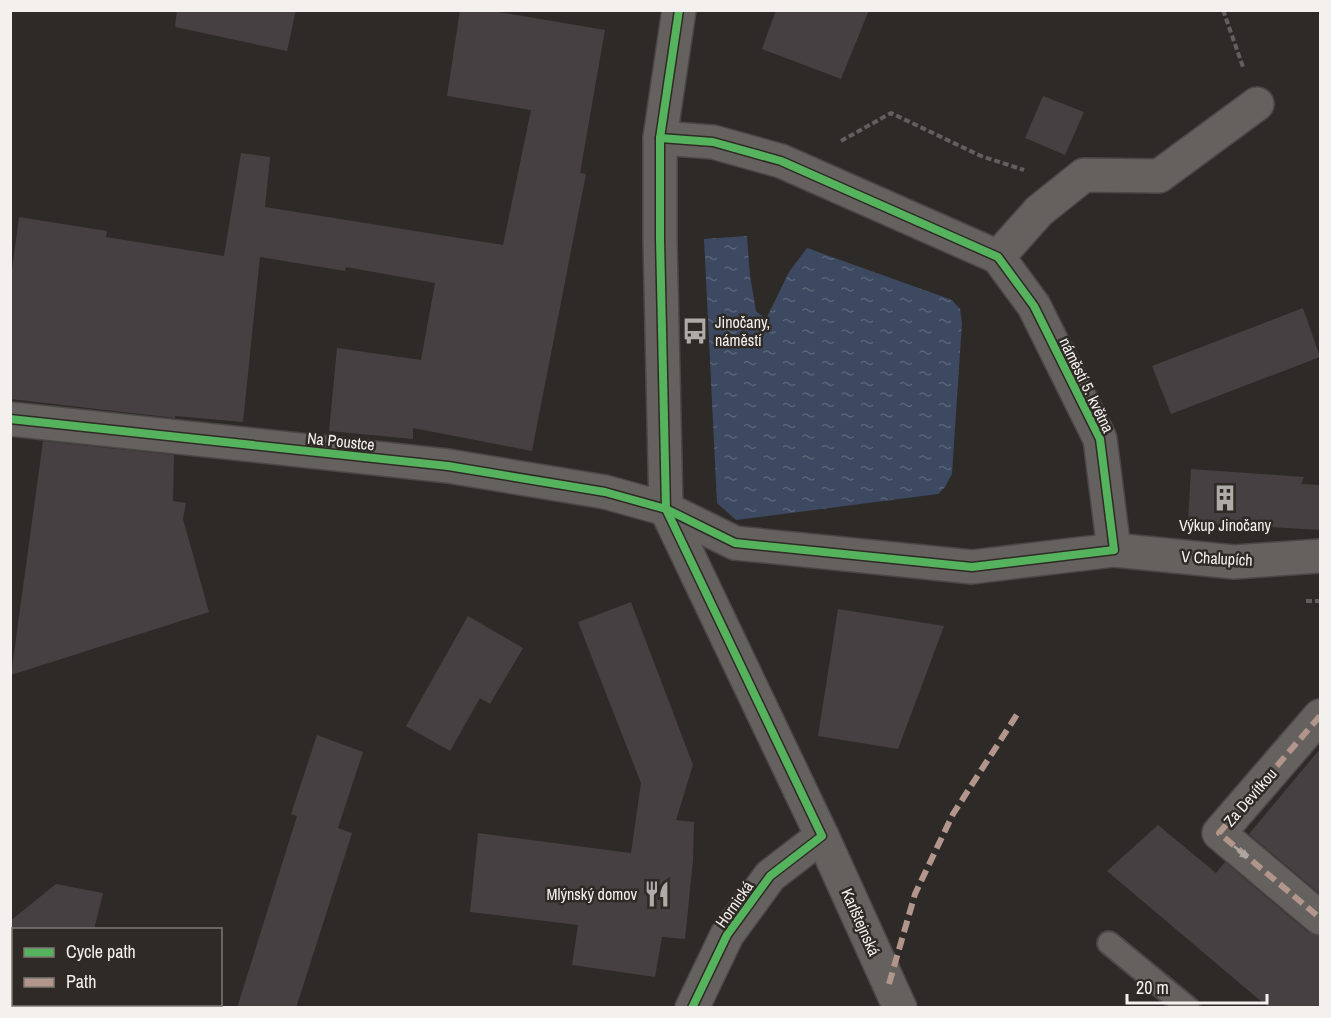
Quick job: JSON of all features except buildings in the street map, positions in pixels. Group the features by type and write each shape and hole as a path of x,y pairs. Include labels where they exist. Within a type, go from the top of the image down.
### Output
{"street":[{"path":"679,10 660,138 666,509 822,836"},
{"path":"998,257 1040,211 1084,175 1159,176 1257,104"},
{"name":"náměstí 5. května","path":"660,138 713,142 781,161 998,257 1034,306 1100,438 1114,550"},
{"name":"Na Poustce","path":"10,419 448,466 605,492 666,509"},
{"path":"666,509 735,543 856,557 972,567 1114,550"},
{"name":"V Chalupích","path":"1114,550 1234,562 1320,556"},
{"name":"Za Devítkou","path":"1320,716 1219,833 1320,918"},
{"name":"Hornická","path":"692,1008 727,935 770,876 822,836"},
{"name":"Karlštejnská","path":"822,836 900,1008"}],"lane":[{"path":"1109,943 1188,1008"}],"path":[{"path":"1223,10 1257,104"},
{"path":"840,142 891,113 981,156 1046,176 1084,175"}],"water":[{"path":"747,236 756,311 766,319 789,272 807,248 952,300 960,309 962,323 952,474 938,494 736,520 717,503 704,239"}],"marked path":[{"path":"889,984 915,894 953,814 1018,713"},
{"path":"1320,716 1219,833 1320,918"}],"cycle path":[{"path":"679,10 660,138 666,509 822,836 770,876 727,935 692,1008"},
{"path":"10,419 448,466 605,492 666,509 735,543 972,567 1114,550 1100,439 1034,306 998,257 781,161 713,142 660,138"}],"place":[{"name":"Jinočany, náměstí","path":"695,331"},
{"name":"Výkup Jinočany","path":"1225,498"},
{"name":"Mlýnský domov","path":"657,894"}]}
